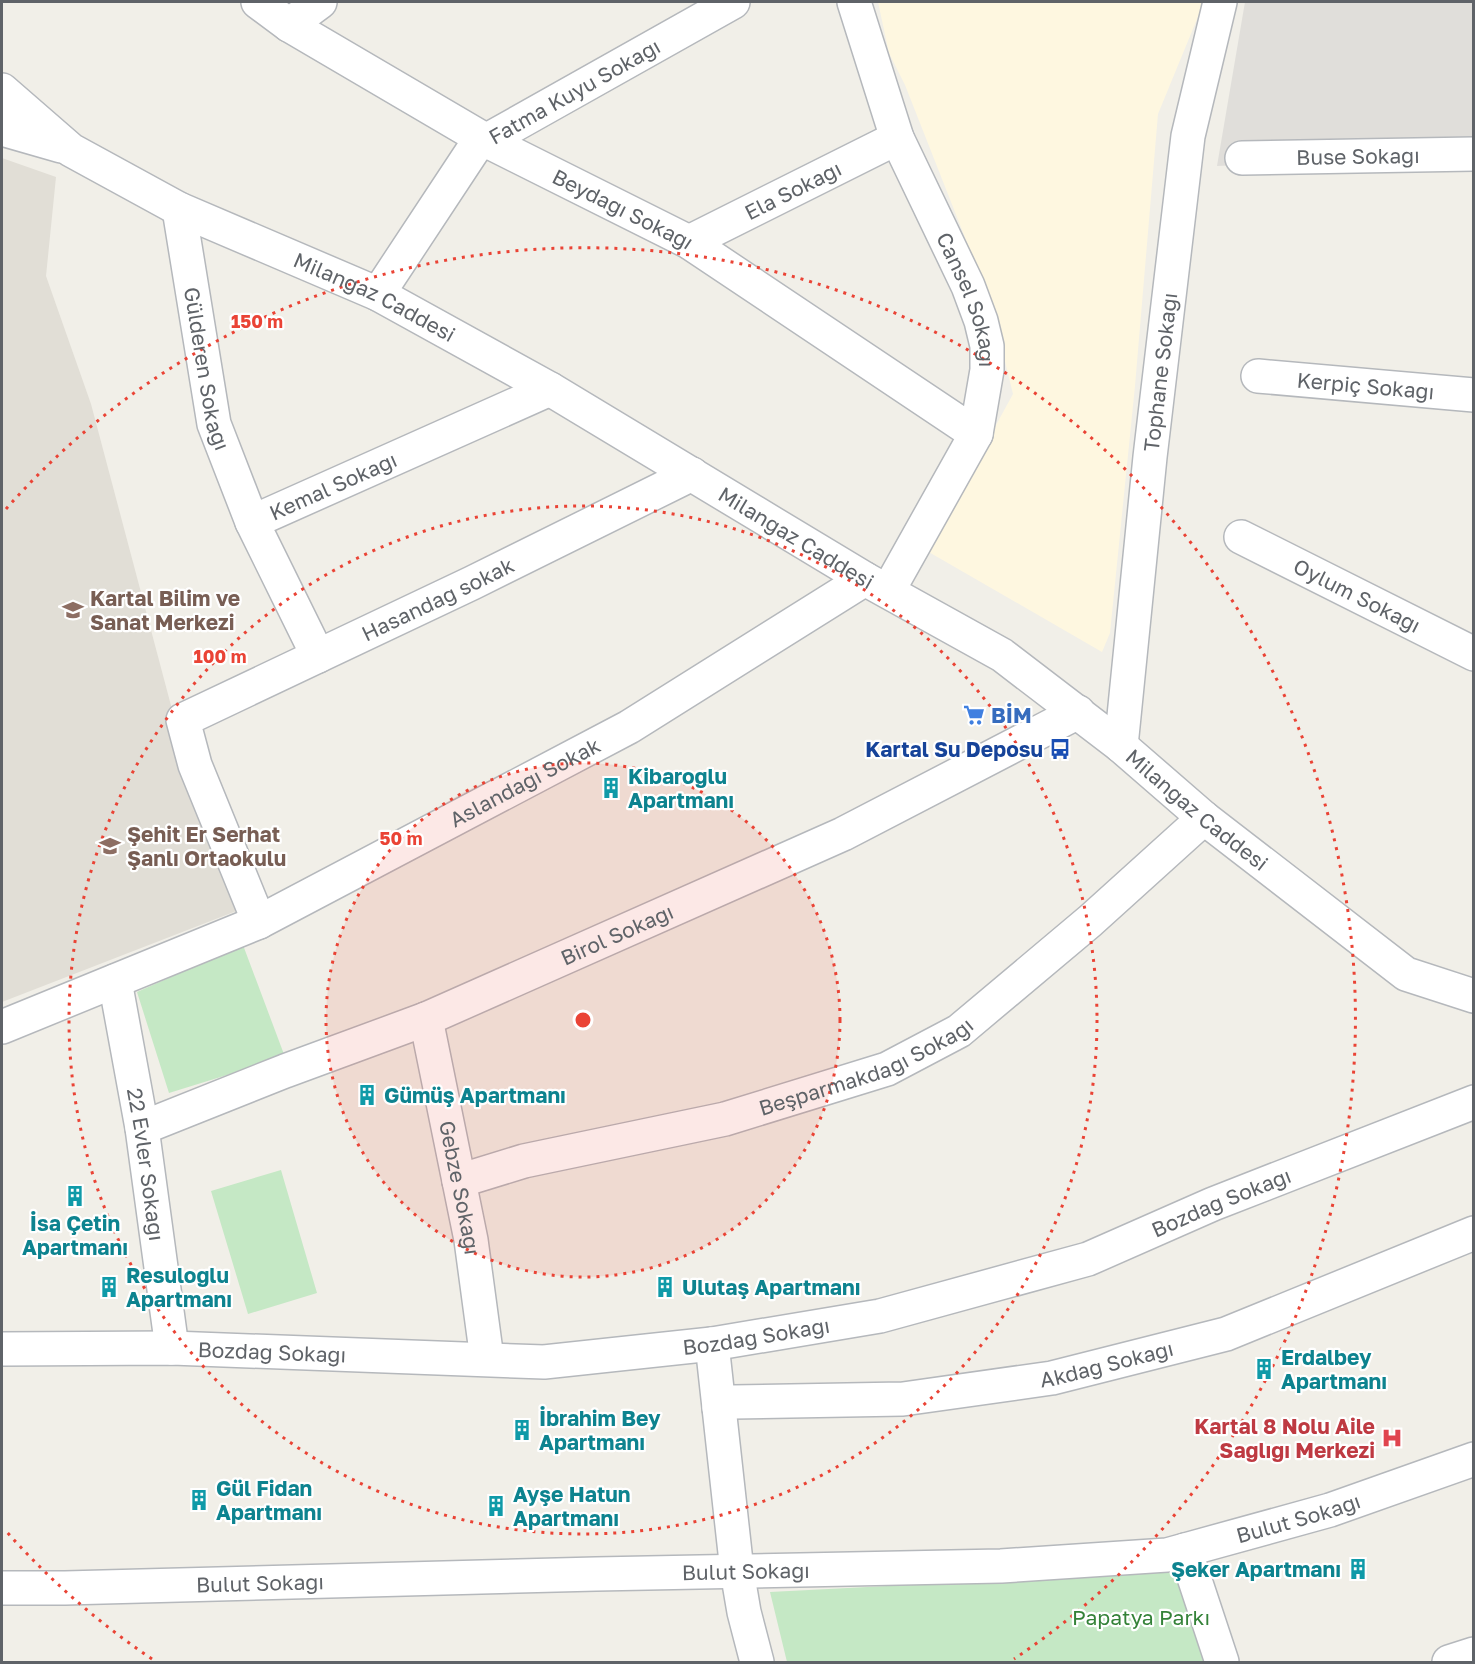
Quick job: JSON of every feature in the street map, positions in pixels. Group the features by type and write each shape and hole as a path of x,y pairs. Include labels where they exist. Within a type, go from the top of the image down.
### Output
{"street":[{"name":"Beydağı Sokağı","path":"258,2 289,25 485,140 688,242 976,434"},
{"path":"289,25 320,2"},
{"name":"Fatma Kuyu Sokağı","path":"378,294 475,147 733,2"},
{"name":"Cansel Sokağı","path":"854,2 897,138 968,286 981,321 987,346 987,370 976,434 876,585"},
{"name":"Tophane Sokağı","path":"1121,746 1150,457 1188,136 1220,2"},
{"name":"Milangaz Caddesi","path":"2,90 71,150"},
{"name":"Milangaz Caddesi","path":"2,129 71,150 179,209 378,294 550,388 876,585 1002,655 1121,746 1204,818 1406,974 1473,996"},
{"name":"Ela Sokağı","path":"688,242 897,138"},
{"name":"Buse Sokağı","path":"1242,158 1473,154"},
{"name":"Gülderen Sokağı","path":"179,209 214,424 252,522"},
{"name":"Kerpiç Sokağı","path":"1258,376 1473,395"},
{"name":"Kemal Sokağı","path":"318,656 252,522 550,388"},
{"name":"Hasandağ sokak","path":"259,922 195,765 183,720 472,583 692,474"},
{"name":"Oylum Sokağı","path":"1241,537 1473,654"},
{"name":"Aslandağı Sokak","path":"2,1027 259,922 629,727 876,585"},
{"name":"Birol Sokağı","path":"142,1128 285,1071 426,1019 843,834 1078,712"},
{"name":"Beşparmakdağı Sokağı","path":"459,1181 524,1161 724,1119 887,1069 959,1031 1089,921 1204,818"},
{"name":"22 Evler Sokağı","path":"115,981 142,1128 172,1348"},
{"name":"Gebze Sokağı","path":"426,1019 471,1240 487,1359"},
{"name":"Bozdağ Sokağı","path":"2,1349 172,1348 544,1362 712,1344 880,1316 1088,1259 1214,1204 1473,1102"},
{"name":"Akdağ Sokağı","path":"719,1408 733,1402 903,1399 1052,1378 1226,1334 1473,1233"},
{"path":"712,1344 737,1571 744,1612 757,1662"},
{"name":"Bulut Sokağı","path":"2,1588 1001,1566 1167,1555 1330,1510 1473,1459"},
{"path":"1185,1550 1222,1662"},
{"path":"1449,1662 1473,1654"}],"shaded area":[{"path":"878,2 1204,2 1158,114 1135,386 1110,633 1102,652 927,551 1013,394 990,301 905,85 889,53"},
{"path":"1245,2 1473,2 1473,154 1217,166"},
{"path":"2,158 56,177 46,276 91,404 173,713 239,910 2,1002"}],"green space":[{"path":"243,945 285,1057 169,1093 137,992"},
{"path":"281,1170 317,1293 248,1314 211,1191"},
{"name":"Papatya Parkı","path":"1175,1571 1205,1662 787,1662 770,1592"}],"place":[{"name":"Kartal Bilim ve Sanat Merkezi","path":"73,610"},
{"name":"BİM","path":"974,715"},
{"name":"Kartal Su Deposu","path":"1060,749"},
{"name":"Kibaroğlu Apartmanı","path":"611,788"},
{"name":"Şehit Er Serhat Şanlı Ortaokulu","path":"110,846"},
{"name":"Gümüş Apartmanı","path":"367,1095"},
{"name":"İsa Çetin Apartmanı","path":"75,1196"},
{"name":"Resuloğlu Apartmanı","path":"109,1287"},
{"name":"Ulutaş Apartmanı","path":"665,1287"},
{"name":"Erdalbey Apartmanı","path":"1264,1369"},
{"name":"İbrahim Bey Apartmanı","path":"522,1430"},
{"name":"Kartal 8 Nolu Aile Sağlığı Merkezi","path":"1392,1438"},
{"name":"Gül Fidan Apartmanı","path":"199,1500"},
{"name":"Ayşe Hatun Apartmanı","path":"496,1506"},
{"name":"Şeker Apartmanı","path":"1358,1569"}]}
